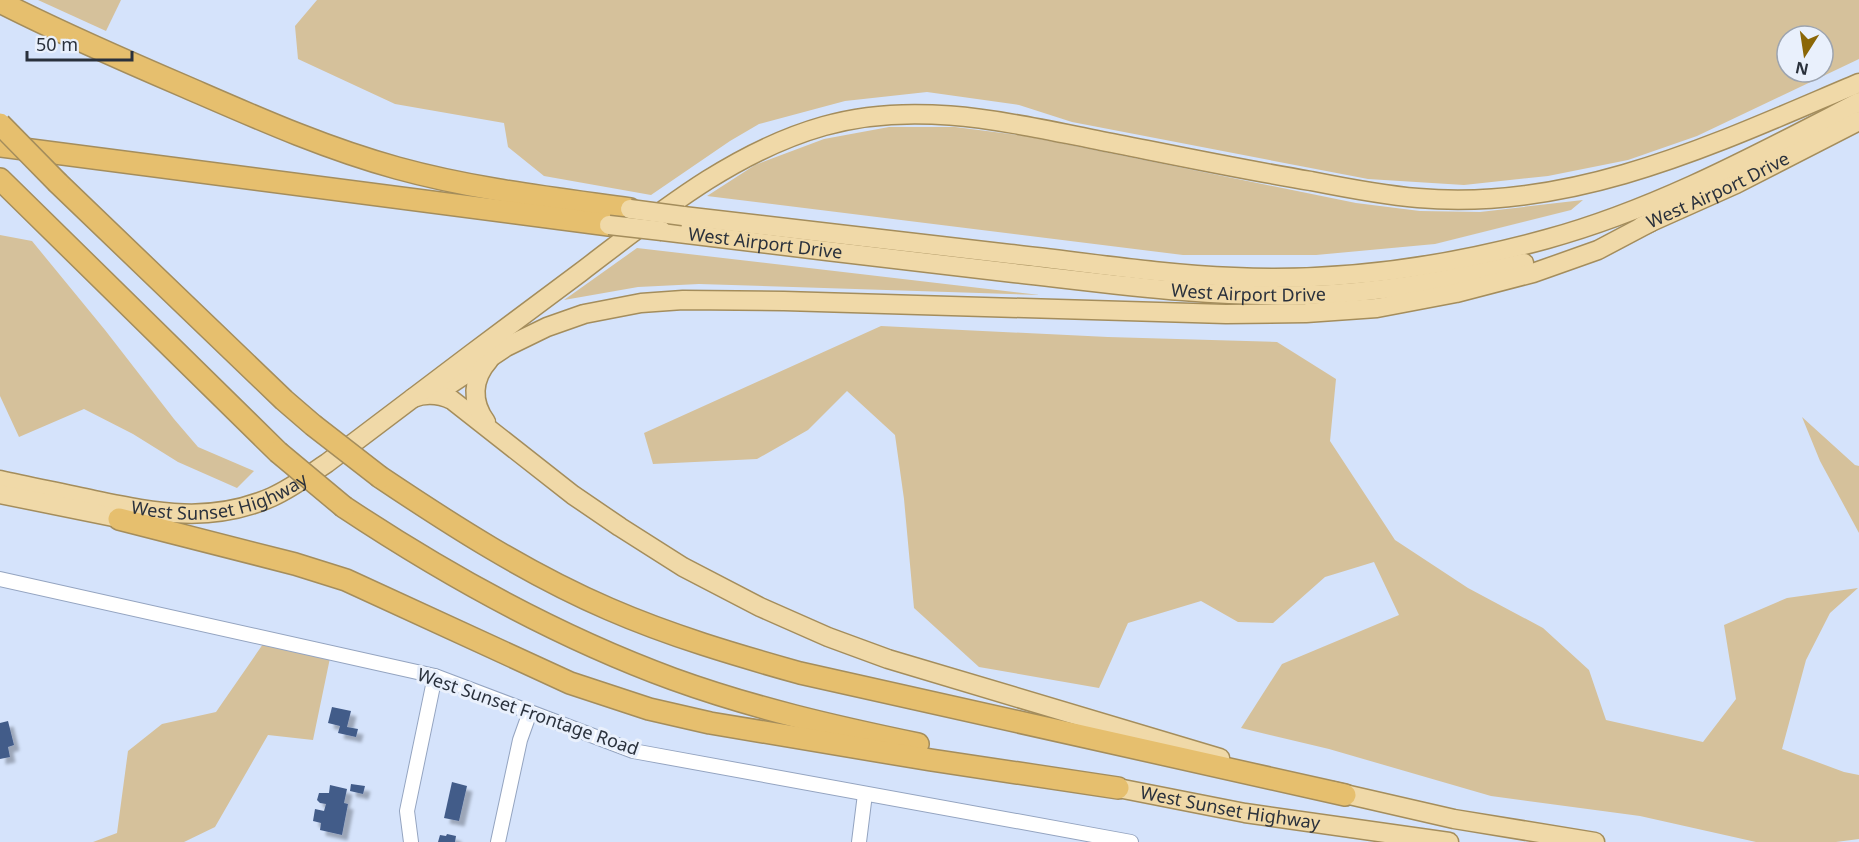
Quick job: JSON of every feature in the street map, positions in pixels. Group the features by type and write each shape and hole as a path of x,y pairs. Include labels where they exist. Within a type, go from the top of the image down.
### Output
{"highway":[{"path":"0,2 101,50 267,123 339,150 398,168 459,182 630,209"},
{"path":"0,124 58,183 284,400 313,425 380,477 430,511 508,558 608,609 731,653 800,673 1344,795"},
{"path":"0,146 609,225"},
{"path":"3,182 278,452 344,507 485,594 576,639 674,679 791,715 1118,788"},
{"path":"119,519 346,579 570,683 649,709 710,723 1118,788"}],"main road":[{"name":"West Sunset Highway","path":"0,480 164,513 196,514 226,511 273,496 298,483 608,251 702,184 748,156 824,126 885,114 957,115 1363,191 1422,198 1508,198 1593,183 1685,156 1859,83"},
{"name":"West Airport Drive","path":"630,209 1185,274 1270,278 1369,273 1470,258 1540,241 1592,225 1676,192 1859,102"},
{"name":"West Airport Drive","path":"609,225 1193,292 1309,295 1386,289 1470,275 1543,258 1651,222 1775,164 1859,121"},
{"path":"1775,164 1859,136"},
{"name":"West Sunset Highway","path":"0,494 119,519 166,526 200,526 229,522 270,510 327,476 435,395 493,355 547,327 584,315 641,303 683,300 1226,314 1306,313 1377,308 1456,293 1533,273 1598,250 1651,222"},
{"path":"493,355 479,373 475,398 483,418 497,435"},
{"path":"413,398 435,395 456,402 581,500 645,544 703,578 793,622 888,659 1344,795 1454,819 1596,842"},
{"name":"West Sunset Highway","path":"1118,788 1245,813 1449,842"}],"street":[{"name":"West Sunset Frontage Road","path":"0,579 435,676 633,751 1131,842"},
{"path":"411,842 407,811 435,676"},
{"path":"498,842 520,740 530,712"},
{"path":"859,842 865,794"}],"shaded area":[{"path":"38,0 121,0 106,31"},
{"path":"317,0 1859,0 1859,59 1835,70 1835,24 1775,24 1775,84 1806,84 1697,136 1628,160 1548,176 1464,185 1368,179 1072,122 1019,105 927,92 845,101 759,124 651,195 544,176 508,147 504,123 395,104 298,59 295,26"},
{"path":"889,127 955,127 1025,136 1356,203 1420,211 1480,212 1583,200 1571,210 1435,244 1316,255 1183,255 707,196 755,165 824,139"},
{"path":"0,235 32,241 198,447 254,471 237,488 178,462 133,434 84,409 19,437 0,396"},
{"path":"637,248 1040,295 699,284 638,287 564,300"},
{"path":"881,326 1108,337 1277,342 1336,379 1330,441 1395,540 1468,588 1543,628 1589,670 1606,720 1703,742 1736,699 1724,625 1787,598 1858,588 1830,613 1806,660 1782,749 1844,772 1859,775 1859,839 1836,842 1756,842 1640,816 1491,796 1329,749 1241,728 1282,664 1399,615 1374,562 1325,577 1273,623 1238,622 1201,601 1128,623 1099,688 979,667 914,608 904,499 895,435 847,391 808,430 757,459 653,464 644,433"},
{"path":"1802,417 1855,465 1859,466 1859,533 1820,461"},
{"path":"263,644 330,658 313,740 268,735 215,827 184,842 93,842 117,833 128,751 162,724 216,712"}],"building":[{"path":"332,707 351,711 347,727 358,729 356,737 338,733 340,726 328,723"},
{"path":"8,721 14,745 8,747 10,757 0,759 0,723"},
{"path":"452,782 467,786 459,821 444,818"},
{"path":"351,784 365,786 363,794 350,791"},
{"path":"330,785 347,789 344,803 348,804 342,835 320,830 321,823 313,821 315,809 324,811 326,804 317,800 319,793 329,793"},
{"path":"447,834 456,836 455,842 438,842 440,835 446,836"}]}
